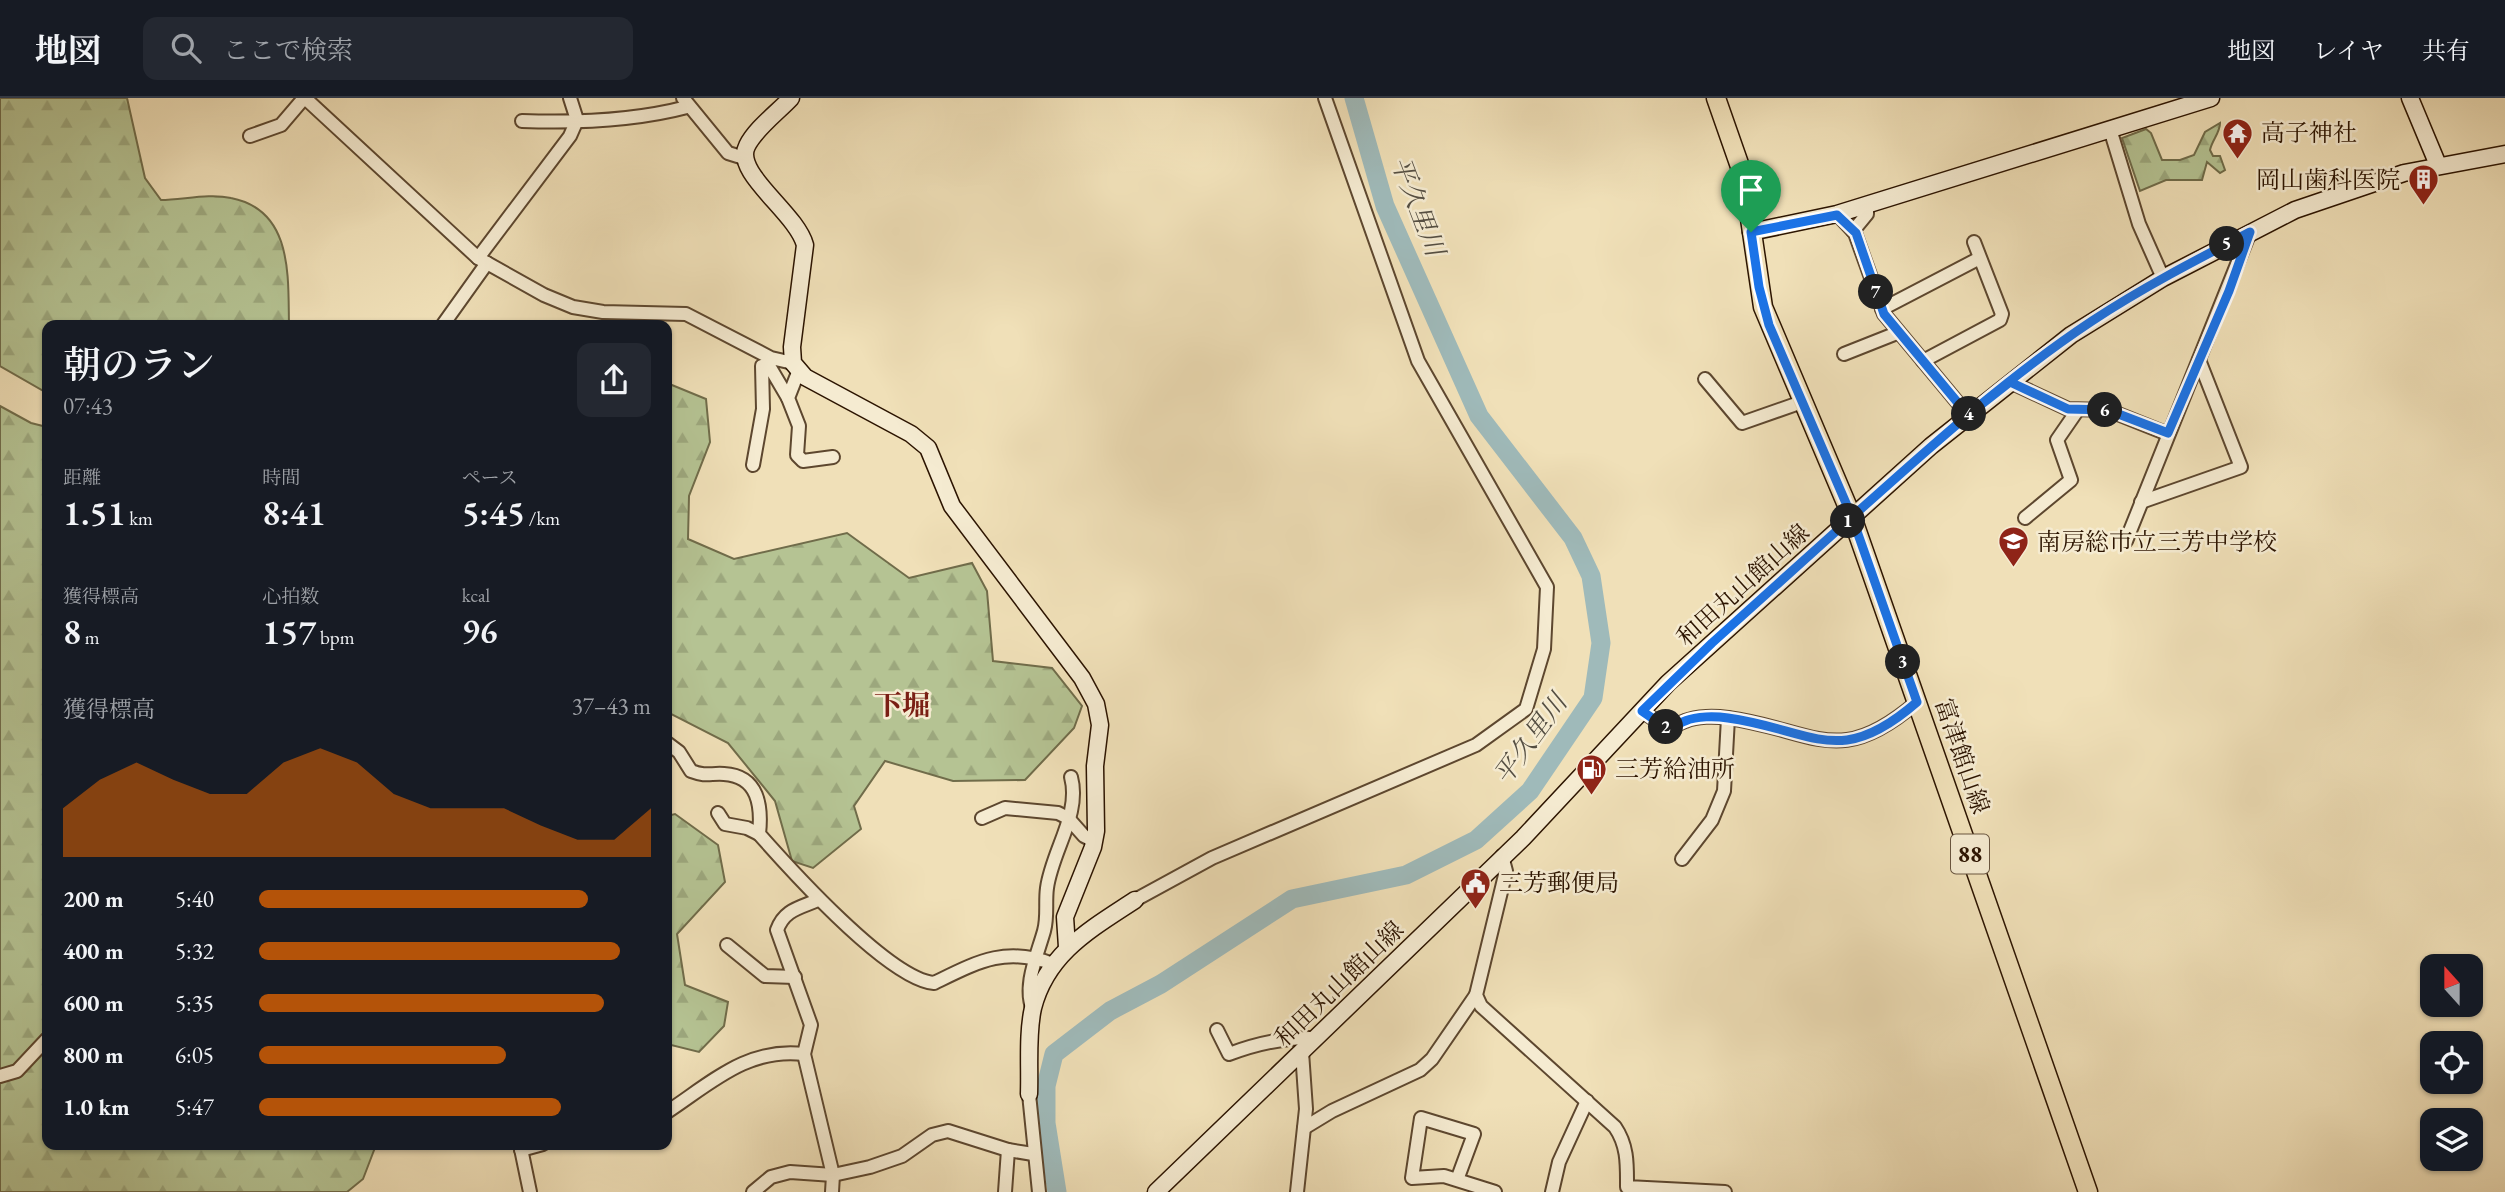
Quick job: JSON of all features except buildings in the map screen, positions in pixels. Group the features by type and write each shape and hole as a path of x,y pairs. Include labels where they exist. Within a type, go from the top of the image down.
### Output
{"main road":[{"name":"富津館山線","path":"1716,98 1739,158 1763,307 1852,517 2088,1192"}],"street":[{"path":"250,136 281,125 305,98 483,261 573,307 603,312 686,314 771,358 796,367 806,377 911,434 928,448 952,506 1082,678 1096,704 1100,725 1095,766 1094,841 1065,917 1067,947"},
{"path":"446,320 483,261 570,136 577,120 570,98"},
{"path":"788,398 796,367 792,346 805,245 801,230 748,172 744,158 747,146 791,98"},
{"path":"1039,1192 1033,1154 1029,1094 1033,1010 1053,964 1067,947 1135,901 1212,858 1476,745 1526,709 1544,649 1547,587 1418,361 1325,98"},
{"path":"1751,232 1837,215 2211,98"},
{"path":"2410,98 2438,165"},
{"path":"522,121 655,116 685,102 728,153 744,158"},
{"path":"2110,129 2138,224 2163,278"},
{"name":"和田丸山館山線","path":"1156,1192 1502,856 1703,651 1968,415 2010,382 2082,328 2163,278 2250,232 2326,198 2438,165 2505,154"},
{"path":"1853,231 1867,214 1867,205"},
{"path":"1837,215 1853,231 1882,309 1897,332 1968,415"},
{"path":"2126,541 2250,232"},
{"path":"1923,361 2000,320 2001,314 1974,243"},
{"path":"1882,309 1978,259"},
{"path":"1844,354 1897,332"},
{"path":"2141,502 2241,467 2199,360"},
{"path":"753,464 763,410 762,366 768,363 788,398 792,415 799,426 797,455 803,461 833,457"},
{"path":"1705,379 1742,423 1802,402"},
{"path":"2010,382 2077,411 2108,410 2168,433"},
{"path":"2025,518 2071,480 2057,440 2077,411"},
{"path":"1642,711 1665,727 1708,717 1728,718 1829,741 1858,740 1896,720 1917,702"},
{"path":"1682,859 1713,820 1724,791 1728,718"},
{"path":"672,747 679,752 691,771 710,777 721,773 737,776 750,787 762,809 759,834"},
{"path":"1033,1010 1027,997 1046,922 1047,886 1072,809 1074,788 1071,777"},
{"path":"982,818 1005,808 1058,813 1068,818 1084,836 1094,841"},
{"path":"718,813 725,824 747,828 759,834 818,901 892,963 924,982 934,983 1000,955 1037,958 1053,964"},
{"path":"1304,1128 1332,1111 1420,1070 1432,1059 1476,995 1504,886 1506,871 1502,856"},
{"path":"818,901 782,917 777,930 811,1025 804,1054 834,1175 832,1192"},
{"path":"727,945 765,976 795,977"},
{"path":"1476,995 1481,1006 1615,1127 1623,1140 1627,1187 1725,1192"},
{"path":"1217,1030 1228,1054 1255,1044 1291,1038 1317,1038"},
{"path":"0,1076 16,1070 42,1044"},
{"path":"1297,1192 1304,1128 1302,1052"},
{"path":"672,1109 738,1065 767,1054 804,1054"},
{"path":"1552,1192 1559,1161 1587,1101"},
{"path":"1457,1180 1474,1133 1421,1118 1412,1178 1444,1176 1475,1189 1496,1192"},
{"path":"753,1192 771,1177 790,1172 834,1175 870,1167 902,1156 932,1135 948,1131 1008,1150 1033,1154"},
{"path":"522,1150 530,1192"},
{"path":"1004,1192 1008,1150"}],"green space":[{"path":"0,98 127,98 145,178 161,200 205,196 231,198 251,205 266,216 276,231 287,266 289,320 42,320 42,390 0,366"},
{"path":"2220,123 2210,150 2213,156 2220,156 2225,170 2220,173 2207,162 2202,180 2166,180 2140,191 2122,138 2146,129 2151,133 2162,160 2180,160 2194,155 2205,132"},
{"path":"672,385 706,399 710,442 689,496 688,539 734,559 847,533 909,578 972,563 987,591 993,661 1052,668 1082,706 1074,728 1025,780 953,781 885,761 854,806 861,829 813,868 792,861 775,801 728,743 672,715"},
{"path":"0,406 31,423 42,426 42,1150 374,1150 363,1179 347,1192 0,1192"},
{"path":"675,814 718,845 725,882 677,934 685,985 728,1002 724,1026 699,1052 672,1045 672,815"}],"waterway":[{"name":"平久里川","path":"1057,1192 1046,1123 1046,1086 1054,1054 1110,1011 1161,984 1292,899 1406,875 1476,840 1530,791 1593,698 1601,643 1591,576 1573,538 1479,416 1385,206 1354,98"}],"place":[{"name":"高子神社","path":"2238,160"},
{"name":"岡山歯科医院","path":"2423,207"},
{"name":"南房総市立三芳中学校","path":"2014,569"},
{"name":"三芳給油所","path":"1592,796"},
{"name":"三芳郵便局","path":"1476,910"}],"district":[{"name":"下堀","path":"902,705"}],"route":[{"path":"1751,232 1759,287 1769,325 1852,517 1668,683 1642,711 1665,727 1675,727 1685,720 1728,718 1829,741 1858,740 1896,720 1917,702 1852,517 1968,415 2071,335 2163,278 2250,232 2229,291 2168,433 2108,410 2068,409 2010,382 1968,415 1884,314 1856,233 1837,215 1751,232"}]}
